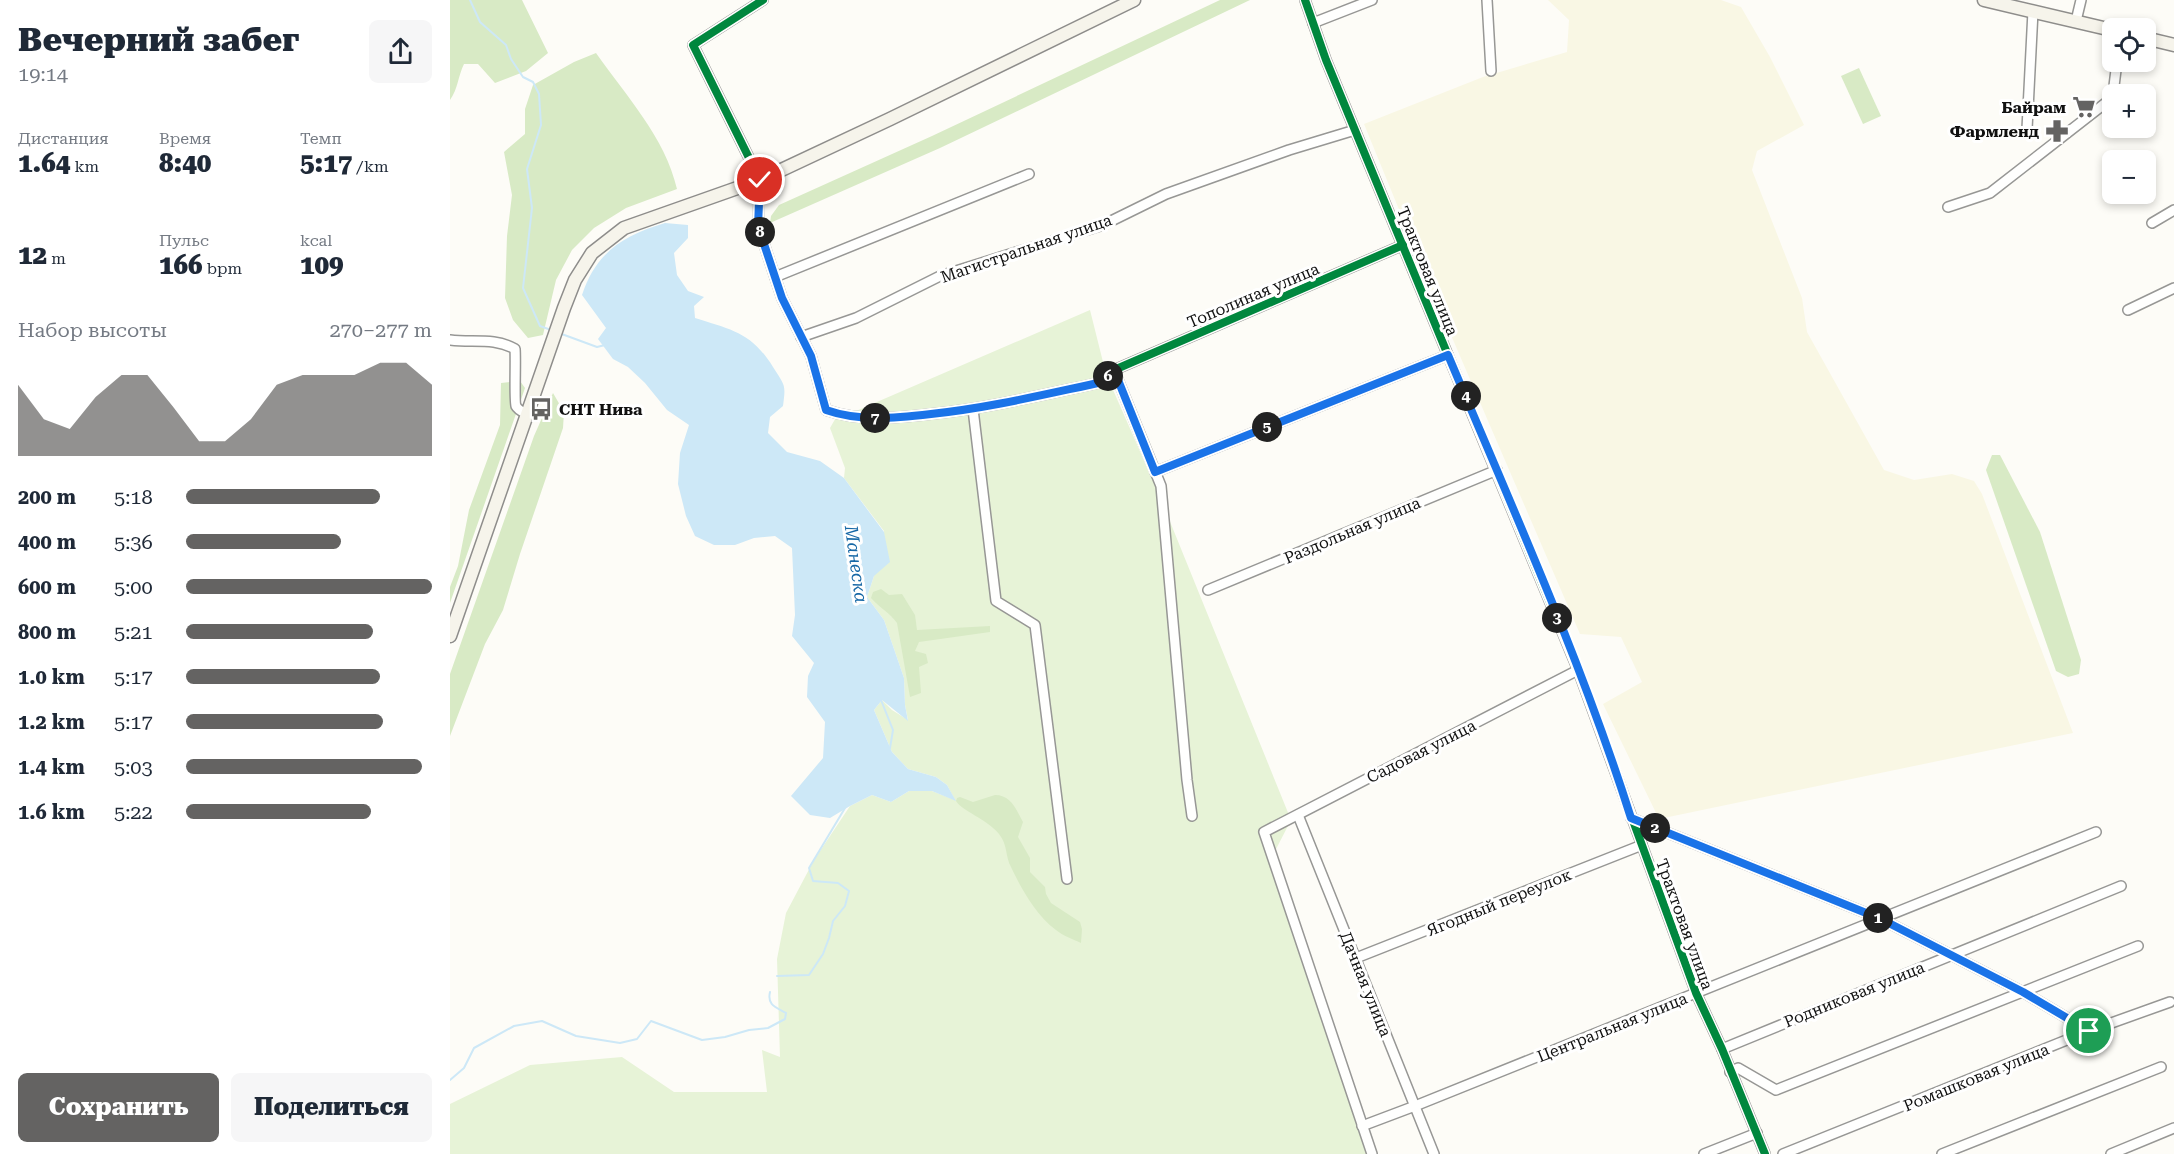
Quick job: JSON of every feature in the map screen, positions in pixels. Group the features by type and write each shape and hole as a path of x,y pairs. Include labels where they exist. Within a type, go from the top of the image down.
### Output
{"main road":[{"path":"450,636 564,309 576,280 592,253 624,228 760,180 1134,0"},
{"path":"1984,0 2102,28"},
{"path":"2156,41 2174,45"}],"street":[{"path":"763,0 693,45 760,180 758,226 782,298 801,337"},
{"name":"Трактовая улица","path":"1305,0 1326,60 1578,670 1696,993 1722,1049 1765,1154"},
{"path":"1313,23 1372,0"},
{"path":"1487,0 1491,71"},
{"path":"2076,21 2081,0"},
{"path":"2027,129 2032,11"},
{"path":"1948,207 1990,193 2102,104"},
{"name":"Магистральная улица","path":"801,337 856,318 940,276 1103,225 1166,194 1289,150 1355,130"},
{"path":"775,277 1029,174"},
{"path":"2152,223 2174,210"},
{"name":"Тополиная улица","path":"801,337 811,356 826,410 838,414 888,419 973,409 1103,382 1114,370 1403,245"},
{"path":"2128,310 2174,288"},
{"path":"450,340 504,343 514,348 517,378 514,403 518,409 527,414"},
{"path":"1155,472 1448,355"},
{"path":"1114,370 1161,486 1192,816"},
{"path":"973,409 996,601 1035,625 1067,879"},
{"name":"Раздольная улица","path":"1208,590 1497,470"},
{"name":"Садовая улица","path":"1362,1126 1264,832 1578,670"},
{"name":"Дачная улица","path":"1298,815 1434,1154"},
{"path":"1631,818 1881,919 2023,992 2089,1031"},
{"name":"Центральная улица","path":"1362,1126 2096,832"},
{"name":"Ягодный переулок","path":"1356,958 1642,845"},
{"name":"Родниковая улица","path":"1722,1049 2121,886"},
{"path":"1730,1072 1738,1068 1776,1090 2138,946"},
{"name":"Ромашковая улица","path":"1783,1154 2089,1031 2170,1002"},
{"path":"1942,1154 2161,1067"},
{"path":"1362,1126 1372,1154"},
{"path":"2111,1154 2174,1128"},
{"path":"1704,1154 1757,1133"}],"shaded area":[{"path":"1548,0 1721,0 1741,7 1770,57 1804,125 1757,151 1752,170 1802,298 1807,332 1884,470 1914,480 1952,474 1974,481 1982,494 2073,733 1659,819 1603,704 1642,682 1621,637 1580,634 1441,312 1364,124 1483,77 1567,52 1569,20"}],"green space":[{"path":"450,0 522,0 548,53 526,71 495,83 478,64 464,64 450,100"},
{"path":"1220,0 1250,0 940,148 770,223 771,216 779,205 932,136"},
{"path":"596,53 654,134 664,152 677,189 626,208 594,228 572,250 556,280 543,335 528,338 513,320 505,298 507,236 512,195 504,152 525,134 525,109 533,85 574,62"},
{"path":"1859,68 1881,116 1863,124 1841,76"},
{"path":"1090,310 1106,374 1158,492 1291,820 1273,855 1378,1154 450,1154 450,1104 530,1065 622,1057 674,1092 767,1092 762,1050 780,1057 777,959 786,913 814,860 850,806 872,795 891,802 909,791 932,791 955,800 947,785 936,777 908,769 892,752 874,710 882,700 892,710 908,720 904,678 884,620 867,597 884,531 844,478 845,468 830,428 838,414 856,411"},
{"path":"520,381 525,388 450,603 450,587 458,566 469,510 500,425 501,383"},
{"path":"553,393 564,412 563,428 503,610 485,644 450,736 450,674 534,436"},
{"path":"1992,455 2000,455 2040,532 2081,660 2079,674 2068,677 2056,671 1986,470"},
{"path":"881,589 889,595 902,594 915,615 917,630 990,626 990,632 919,642 915,651 926,654 928,663 919,667 921,693 910,697 897,623 871,598 873,592"},
{"path":"995,795 1005,797 1015,808 1023,822 1018,837 1030,858 1030,872 1045,887 1051,903 1080,922 1081,943 1059,932 1042,917 1015,876 1004,842 999,834 956,801 960,797 973,802"}],"water":[{"path":"665,223 688,225 688,238 674,253 677,275 688,291 704,297 694,306 695,318 748,339 765,355 782,382 783,406 770,417 768,433 787,452 820,461 844,478 884,532 890,562 874,576 867,597 884,620 904,678 908,721 882,700 874,710 892,752 908,769 936,777 947,785 956,801 932,791 909,791 891,802 872,795 830,818 810,815 791,796 823,758 825,722 807,697 808,676 814,663 792,636 795,615 792,548 775,536 754,538 735,545 714,545 695,536 686,516 678,484 680,453 689,425 667,410 645,383 628,367 613,359 598,339 606,328 582,295 595,267 613,247 637,233"}],"waterway":[{"name":"Манеска","path":"470,0 480,22 506,45 511,59 523,77 533,82 539,94 541,125 527,169 532,208 523,288 540,326 551,330"},
{"name":"Манеска","path":"559,333 597,347 605,345"},
{"name":"Манеска","path":"881,700 893,730 890,748"},
{"name":"Манеска","path":"777,976 809,975 823,954 833,921 845,906 849,891 838,883 813,881 809,868 845,808"},
{"name":"Манеска","path":"450,1080 464,1068 474,1048 514,1026 542,1021 576,1036 620,1043 637,1039 651,1021 702,1040 725,1037 749,1030 768,1028 785,1019 786,1013 771,1003 770,992"}],"cycle path":[{"path":"763,0 693,45 760,180 758,226 782,298 811,356 826,410 865,418 891,418 996,404 1103,382 1114,370 1403,245"},
{"path":"1305,0 1326,60 1578,670 1696,993 1722,1049 1765,1154"}],"place":[{"name":"Байрам","path":"2084,107"},
{"name":"Фармленд","path":"2057,131"},
{"name":"СНТ Нива","path":"541,409"}],"route":[{"path":"760,180 758,226 782,298 811,356 826,410 838,414 888,419 973,409 1103,382 1114,370 1155,472 1448,355 1578,670 1631,818 1881,919 2023,992 2089,1031"}]}
